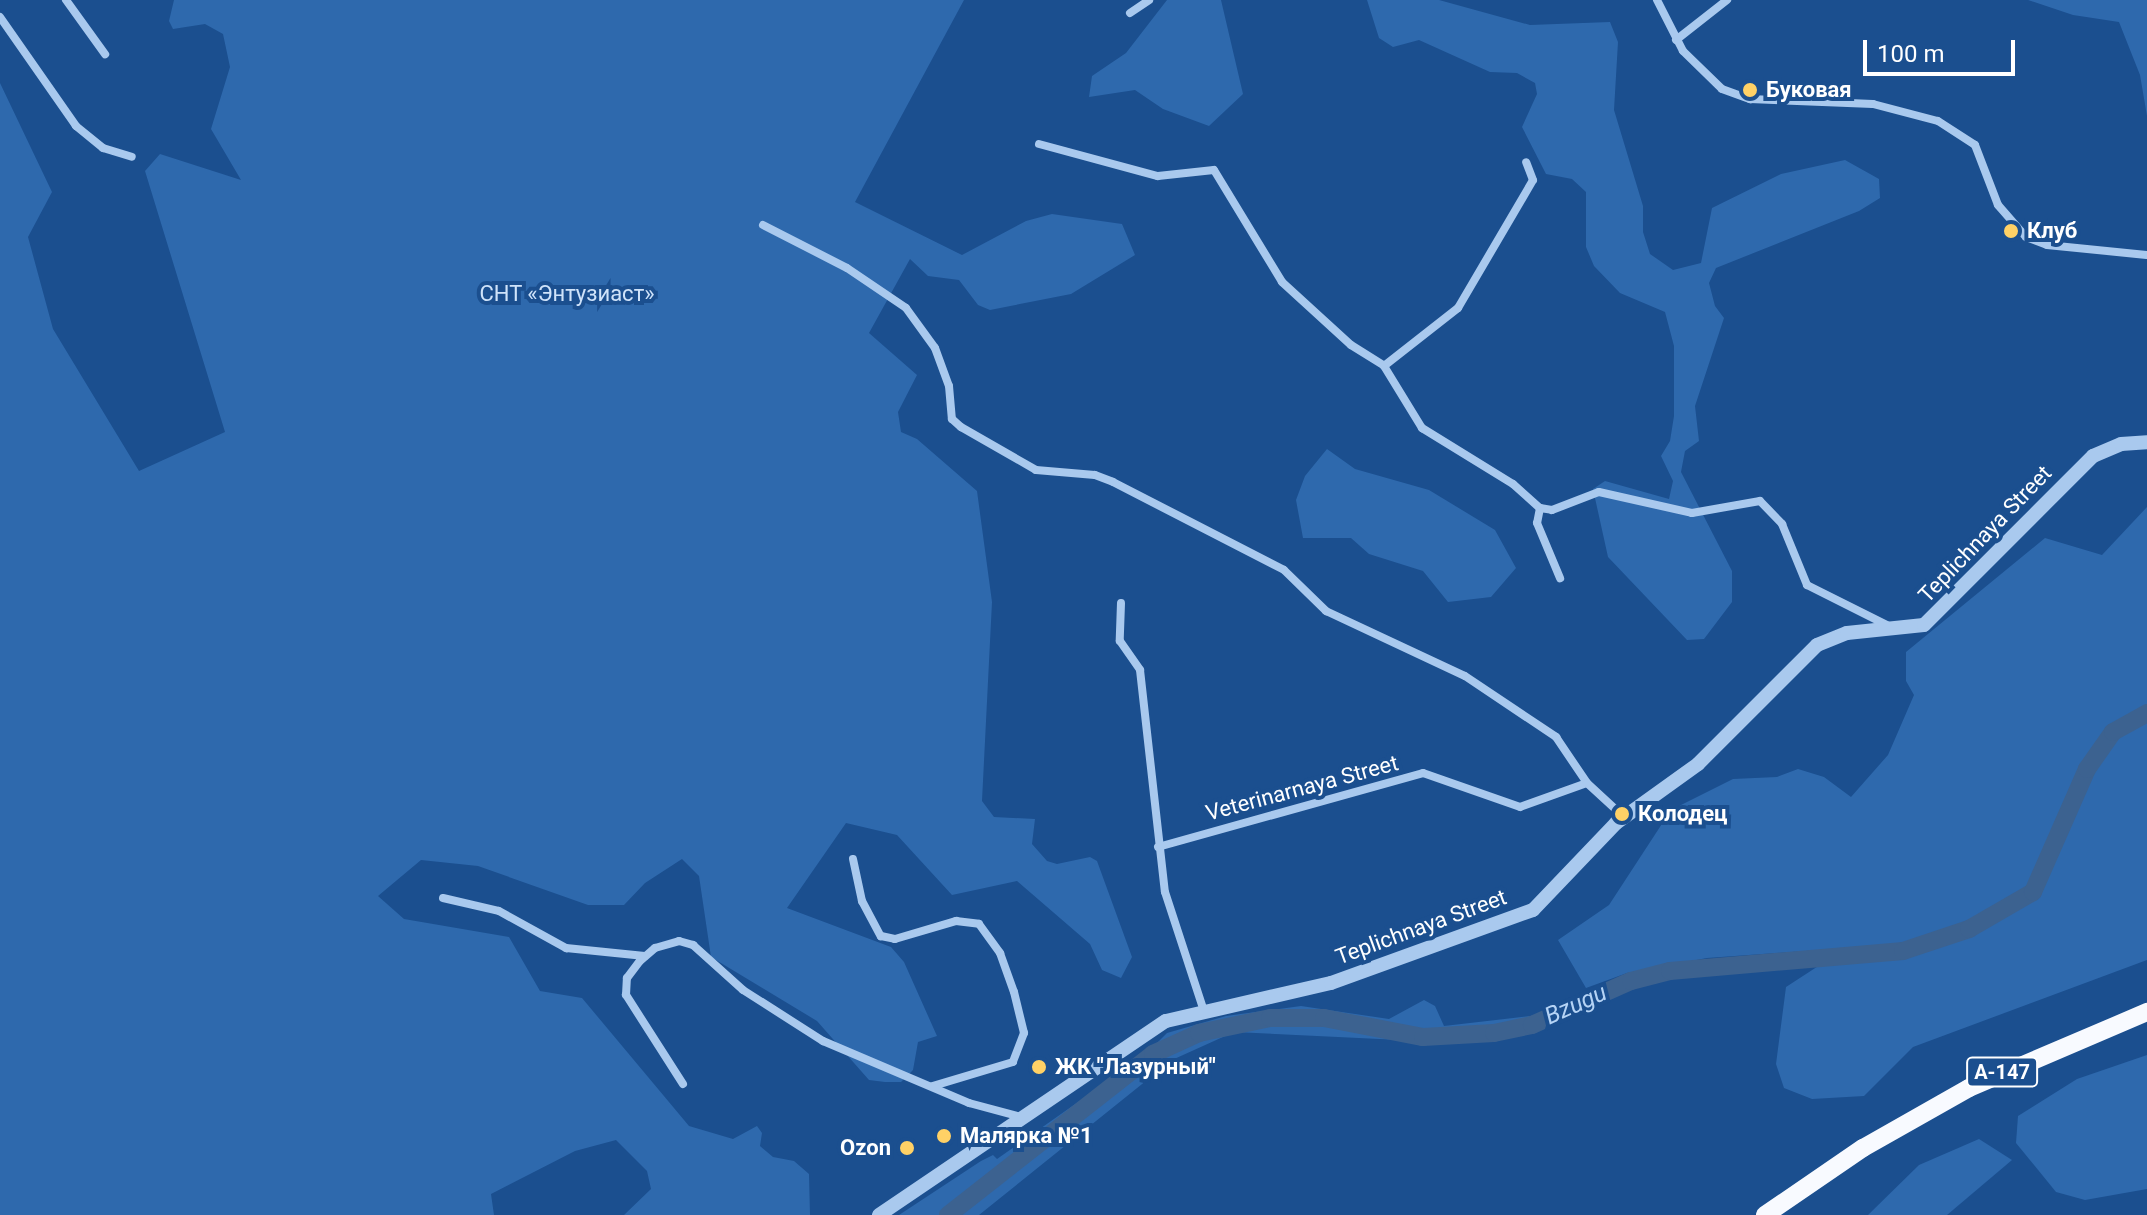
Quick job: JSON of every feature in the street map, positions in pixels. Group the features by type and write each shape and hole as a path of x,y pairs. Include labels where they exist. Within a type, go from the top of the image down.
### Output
{"highway":[{"name":"А-147","path":"1765,1215 1863,1148 2024,1062 2147,1012"}],"street":[{"path":"66,0 105,54"},
{"path":"1130,13 1149,0"},
{"path":"1657,0 1676,40 1711,80 1739,97 1873,104 1956,128 1975,145 1998,205 2026,237 2047,245 2147,255"},
{"path":"1676,40 1727,0"},
{"path":"0,17 76,126 103,148 132,157"},
{"path":"1039,144 1158,176 1214,170 1282,282 1351,345 1384,366 1434,439 1513,484 1540,508 1552,510 1604,492 1692,513 1760,501 1782,524 1807,585 1892,627"},
{"path":"1384,366 1458,308 1533,180 1526,162"},
{"path":"763,225 847,268 906,308 935,348 949,386 952,419 961,427 1036,470 1095,475 1113,482 1284,570 1326,611 1465,676 1556,737 1587,783 1624,817"},
{"name":"Teplichnaya Street","path":"879,1215 1026,1118 1145,1032 1204,1011 1331,983 1533,910 1624,817 1698,764 1817,645 1847,633 1919,627 1939,613 1971,574 2093,456 2121,444 2147,442"},
{"path":"1540,508 1537,523 1560,578"},
{"path":"1121,603 1120,641 1140,670 1158,847 1176,936 1204,1011"},
{"name":"Veterinarnaya Street","path":"1158,847 1423,773 1520,807 1587,783"},
{"path":"853,859 862,901 881,936 895,939 956,921 979,924 1000,953 1014,992 1024,1033 1013,1062 932,1086"},
{"path":"443,898 499,911 566,948 646,956"},
{"path":"683,1084 626,995 627,978 646,956 667,943 693,945 743,990 796,1026 866,1062 1026,1118"}],"green space":[{"name":"СНТ «Энтузиаст»","path":"174,0 964,0 855,202 962,255 1026,221 1052,214 1122,224 1135,255 1071,294 990,310 978,305 959,280 928,276 910,259 869,333 917,375 898,412 901,432 917,439 977,491 992,602 982,801 994,817 1035,819 1032,844 1047,861 1057,864 1090,857 1097,861 1132,957 1121,978 1102,970 1090,944 1017,881 952,895 897,835 846,823 787,908 891,947 904,962 937,1036 918,1042 913,1070 901,1082 885,1082 869,1080 817,1021 711,957 699,876 682,859 645,883 624,905 588,905 478,866 421,860 378,896 404,919 509,937 540,991 582,998 689,1126 733,1139 757,1126 762,1133 760,1146 773,1157 794,1161 809,1174 810,1215 624,1215 651,1189 647,1171 616,1140 575,1151 491,1194 494,1215 0,1215 0,83 52,192 28,237 53,329 139,471 225,432 145,171 160,154 241,180 211,129 230,67 223,34 205,24 173,29 169,21"},
{"path":"1167,0 1221,0 1243,94 1209,126 1163,109 1135,90 1089,97 1092,76 1126,53"},
{"path":"1367,0 1439,0 1530,25 1610,22 1618,42 1614,110 1643,206 1643,232 1650,254 1673,270 1701,263 1712,208 1781,174 1845,160 1879,179 1880,198 1859,211 1716,268 1709,283 1715,306 1724,318 1695,406 1699,441 1685,451 1681,472 1732,571 1732,602 1704,639 1687,640 1608,557 1593,489 1605,481 1669,499 1673,481 1661,456 1670,441 1674,416 1674,346 1665,312 1620,293 1594,266 1586,247 1586,192 1572,179 1546,174 1522,127 1537,94 1535,83 1517,73 1490,72 1419,40 1393,47 1379,38"},
{"path":"2028,0 2147,0 2147,116 2140,75 2119,22 2073,15"},
{"path":"1327,449 1355,469 1429,490 1495,530 1516,568 1491,597 1448,602 1423,571 1369,554 1351,538 1303,538 1296,500 1305,476"},
{"path":"2147,507 2147,960 1913,1047 1864,1096 1812,1099 1784,1088 1776,1064 1786,987 1846,948 1707,958 1627,973 1586,988 1558,940 1609,905 1671,810 1733,779 1777,777 1798,769 1824,777 1851,797 1888,755 1914,695 1906,681 1906,652 2045,538 2102,555"},
{"path":"1424,1000 1435,1006 1444,1026 1538,1015 1442,1042 1234,1032 1172,1060 979,1215 899,1215 981,1161 993,1155 997,1159 1078,1102 1113,1087 1167,1033 1226,1016 1301,1006 1389,1019"},
{"path":"2147,1055 2147,1189 2085,1200 2056,1192 2016,1143 2018,1116 2077,1079"},
{"path":"1979,1139 2012,1160 1947,1215 1868,1215 1919,1165"}],"waterway":[{"name":"Bzugu","path":"948,1215 1153,1054 1199,1033 1270,1018 1324,1018 1423,1037 1494,1033 1532,1025 1631,981 1670,971 1903,951 1969,929 2033,892 2087,769 2113,732 2147,713"}],"place":[{"name":"Буковая","path":"1750,90"},
{"name":"Клуб","path":"2011,231"},
{"name":"Колодец","path":"1622,814"},
{"name":"ЖК \"Лазурный\"","path":"1039,1067"},
{"name":"Малярка №1","path":"944,1136"},
{"name":"Ozon","path":"907,1148"}]}
